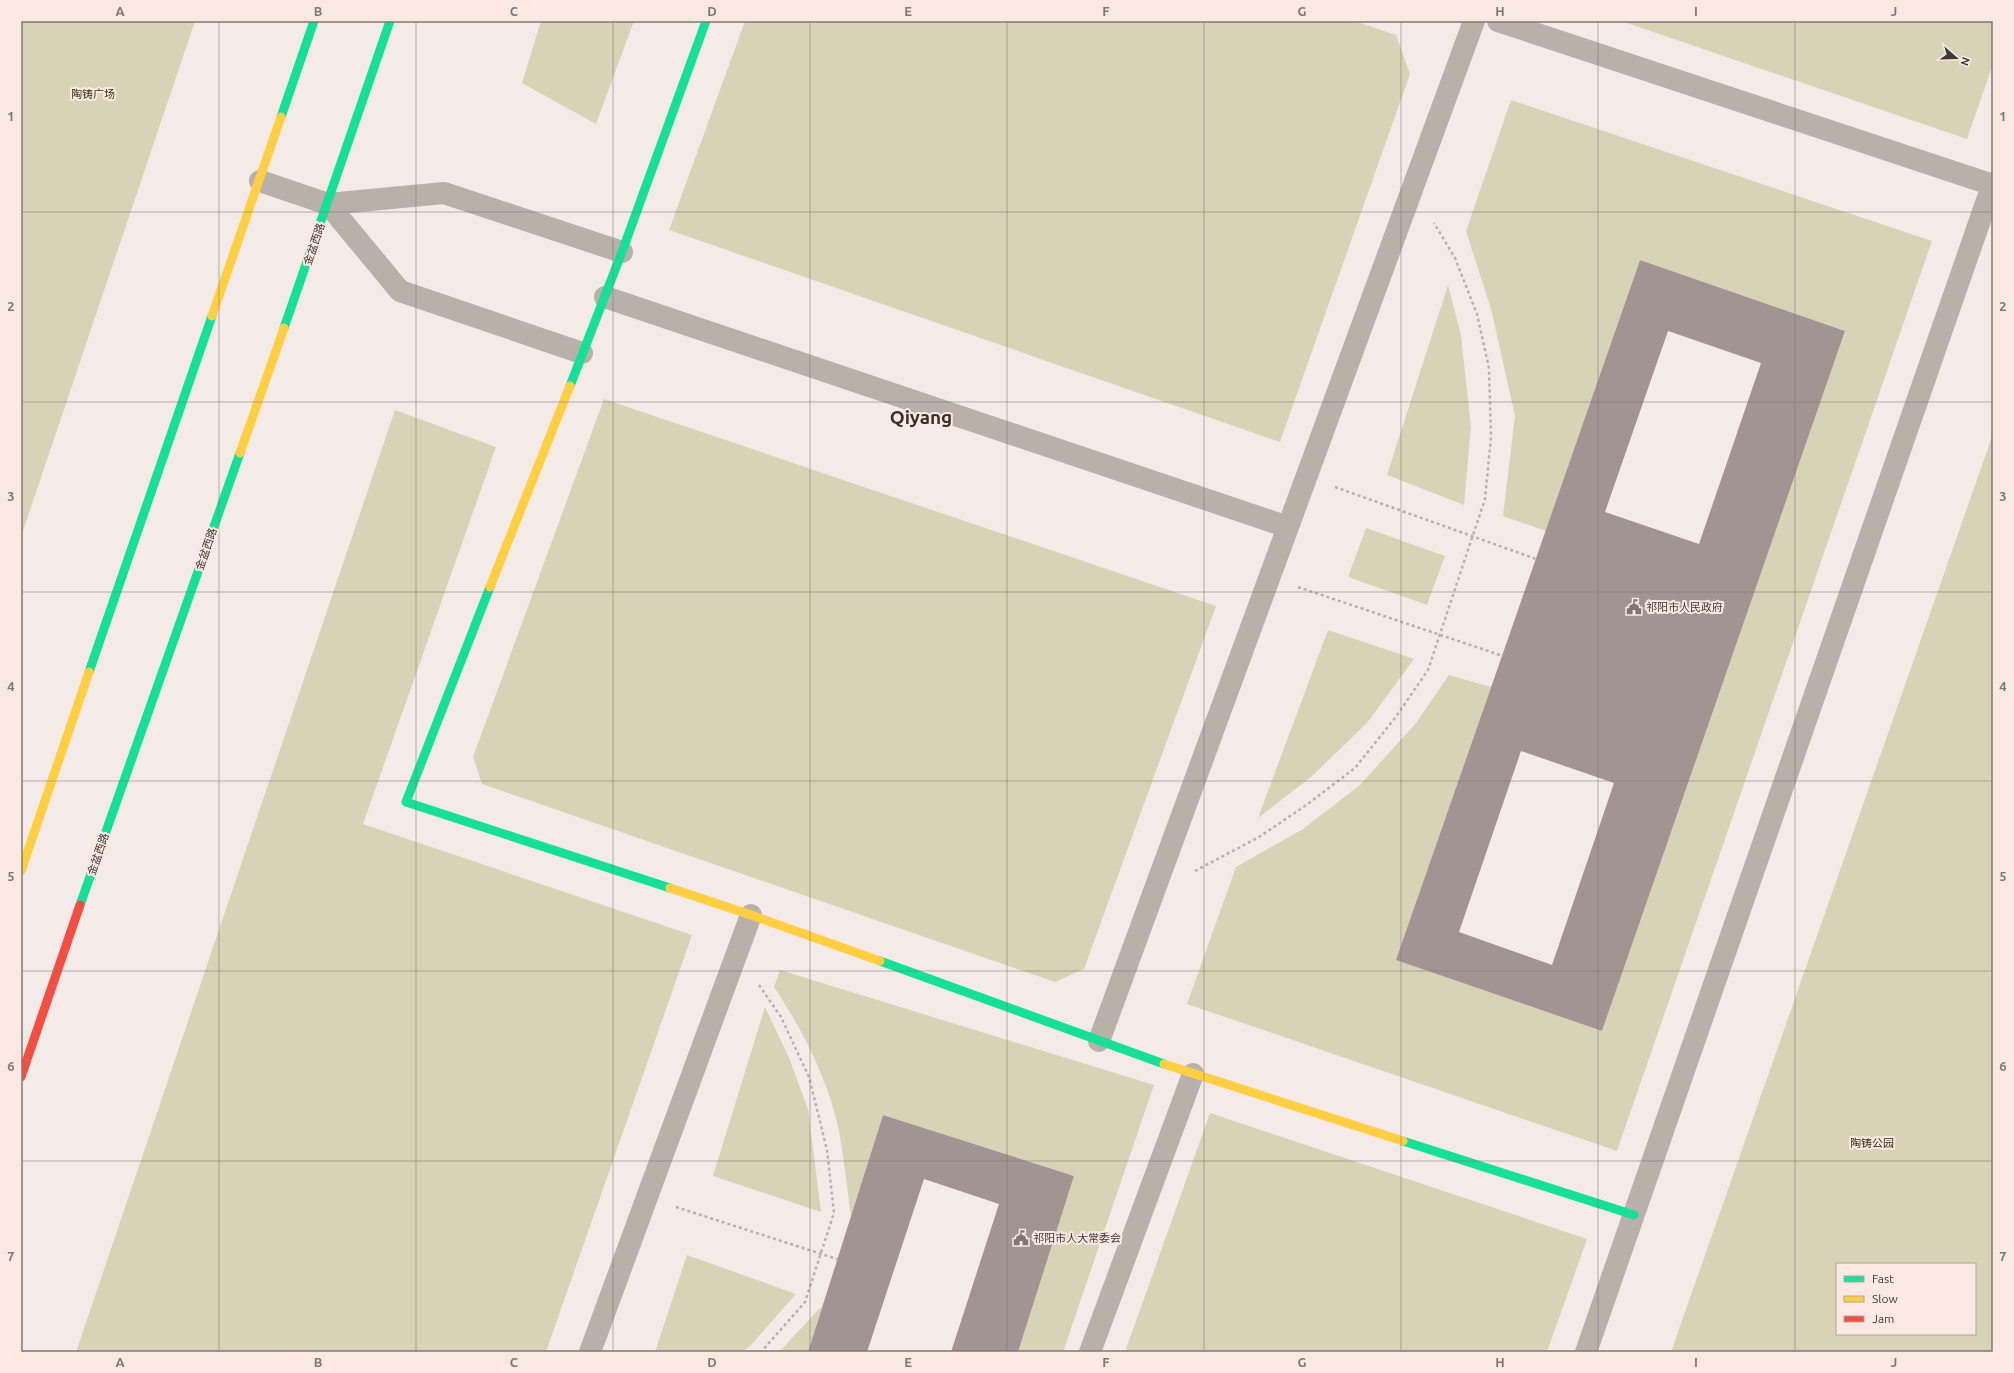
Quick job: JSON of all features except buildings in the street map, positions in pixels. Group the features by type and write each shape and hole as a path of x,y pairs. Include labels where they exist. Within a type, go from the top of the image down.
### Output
{"street":[{"path":"21,871 314,21"},
{"name":"金盆西路","path":"21,1077 78,911 328,204 390,21"},
{"path":"706,21 605,297 406,802 751,915 1193,1074 1634,1215"},
{"path":"1100,1041 1474,21"},
{"path":"1498,21 1544,28 1993,184 1586,1352"},
{"path":"260,181 328,204 444,193 622,252"},
{"path":"328,204 400,291 582,353"},
{"path":"605,297 1288,527"},
{"path":"590,1352 751,915"},
{"path":"1090,1352 1193,1074"}],"path":[{"path":"1154,893 1259,837 1305,806 1355,768 1395,718 1428,670 1485,499 1491,437 1489,368 1477,314 1458,265 1412,189"},
{"path":"1307,476 1536,559"},
{"path":"1270,577 1502,656"},
{"path":"737,954 781,1017 809,1077 827,1150 834,1213 805,1302 761,1352"},
{"path":"647,1198 837,1259"}],"green space":[{"name":"陶铸广场","path":"21,21 195,21 21,537"},
{"path":"541,21 634,21 596,124 522,83"},
{"path":"745,21 1355,21 1396,35 1410,74 1280,442 669,230"},
{"path":"1621,21 1993,21 1993,64 1967,139"},
{"path":"1511,100 1932,241 1617,1151 1187,1004 1236,867 1303,829 1360,785 1416,723 1449,675 1491,687 1397,960 1602,1031 1845,331 1640,260 1546,531 1503,516 1515,416 1491,309 1466,231"},
{"path":"1448,285 1461,335 1471,427 1464,505 1387,475"},
{"path":"604,399 1216,606 1084,969 1055,982 482,784 473,757"},
{"path":"395,410 496,447 363,824 692,935 546,1352 76,1352"},
{"name":"陶铸公园","path":"1993,434 1993,1352 1671,1352"},
{"path":"1366,528 1445,556 1427,605 1348,577"},
{"path":"1328,630 1414,659 1367,723 1311,777 1258,818"},
{"path":"780,970 1154,1085 1063,1352 1018,1352 1074,1176 883,1115 851,1216 841,1142 834,1112 813,1056 795,1021 774,987"},
{"path":"765,1007 789,1058 808,1109 821,1212 713,1176"},
{"path":"1210,1113 1587,1239 1547,1352 1125,1352"},
{"path":"687,1255 796,1294 751,1345 742,1352 655,1352"},
{"path":"822,1306 808,1352 779,1352"}],"traffic: fast":[{"path":"281,117 314,21"},
{"path":"284,328 390,21"},
{"path":"570,386 622,252 706,21"},
{"path":"89,672 212,316"},
{"path":"80,905 240,453"},
{"path":"490,587 406,802 670,888"},
{"path":"880,961 1164,1064"},
{"path":"1403,1141 1634,1215"}],"traffic: slow":[{"path":"212,316 281,117"},
{"path":"240,453 284,328"},
{"path":"490,587 570,386"},
{"path":"21,871 89,672"},
{"path":"670,888 880,961"},
{"path":"1164,1064 1403,1141"}],"traffic: jam":[{"path":"21,1077 80,905"}],"place":[{"name":"祁阳市人民政府","path":"1634,607"},
{"name":"祁阳市人大常委会","path":"1021,1238"}],"district":[{"name":"Qiyang","path":"921,417"}]}
